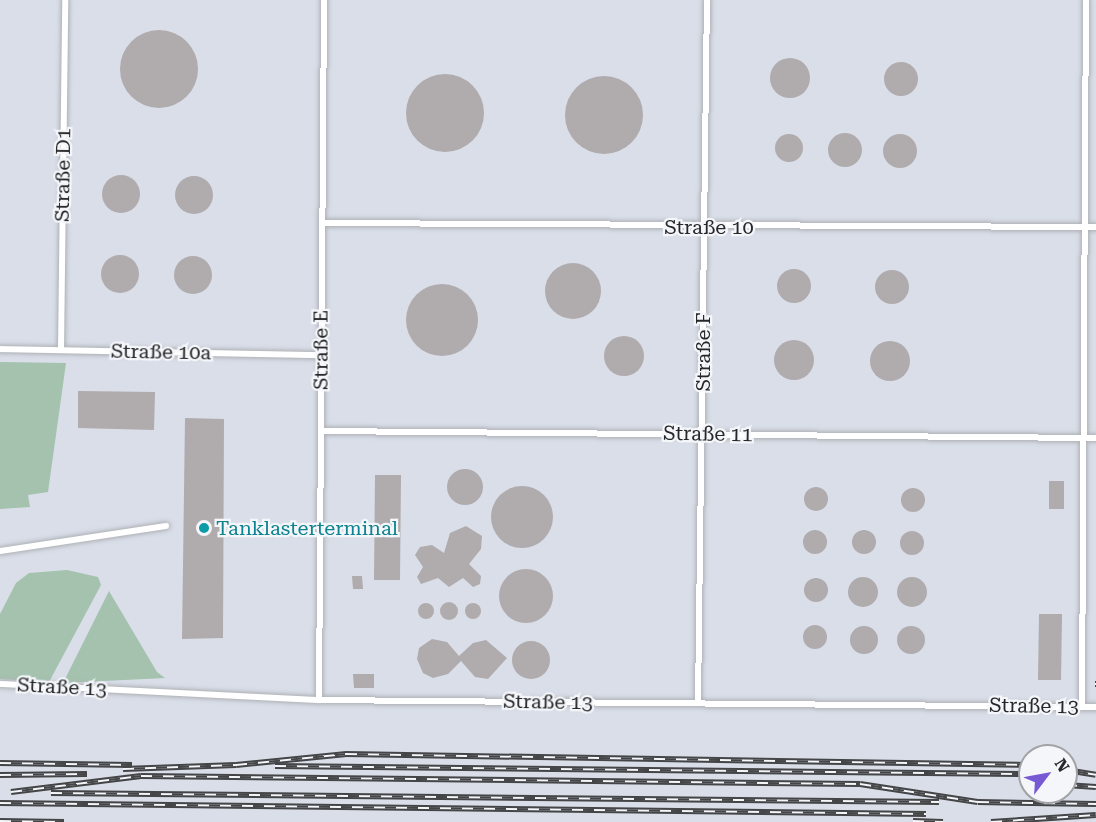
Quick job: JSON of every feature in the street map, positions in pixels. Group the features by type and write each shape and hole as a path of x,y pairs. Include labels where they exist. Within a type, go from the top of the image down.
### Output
{"lane":[{"name":"Straße D1","path":"61,350 65,0"},
{"name":"Straße E","path":"319,700 324,0"},
{"name":"Straße F","path":"698,703 703,434 702,227 707,0"},
{"path":"1082,707 1086,0"},
{"name":"Straße 10","path":"322,223 702,227 1096,227"},
{"name":"Straße 10a","path":"0,349 321,355"},
{"name":"Straße 11","path":"321,430 1096,438"},
{"path":"0,551 166,526"},
{"name":"Straße 13","path":"0,684 319,700 1096,707"}],"shaded area":[{"path":"0,0 1096,0 1096,822 0,822"}],"green space":[{"path":"0,362 66,363 48,492 28,495 30,507 0,509"},
{"path":"67,570 98,577 101,585 49,682 0,679 0,614 16,583 29,573"},
{"path":"109,591 157,672 165,678 63,683"}],"building":[{"path":"159,30 174,33 187,41 195,54 198,69 195,84 187,97 174,105 159,108 144,105 131,97 123,84 120,69 123,54 131,41 144,33"},
{"path":"790,58 804,64 810,78 804,92 790,98 776,92 770,78 776,64"},
{"path":"901,62 913,67 918,79 913,91 901,96 889,91 884,79 889,67"},
{"path":"445,74 460,77 473,85 481,98 484,113 481,128 473,141 460,149 445,152 430,149 417,141 409,128 406,113 409,98 417,85 430,77"},
{"path":"604,76 619,79 632,87 640,100 643,115 640,130 632,143 619,151 604,154 589,151 576,143 568,130 565,115 568,100 576,87 589,79"},
{"path":"845,133 857,138 862,150 857,162 845,167 833,162 828,150 833,138"},
{"path":"789,134 799,138 803,148 799,158 789,162 779,158 775,148 779,138"},
{"path":"900,134 912,139 917,151 912,163 900,168 888,163 883,151 888,139"},
{"path":"121,175 135,180 140,194 135,208 121,213 107,208 102,194 107,180"},
{"path":"194,176 208,181 213,195 208,209 194,214 180,209 175,195 180,181"},
{"path":"120,255 134,260 139,274 134,288 120,293 106,288 101,274 106,260"},
{"path":"193,256 207,261 212,275 207,289 193,294 179,289 174,275 179,261"},
{"path":"568,263 578,263 593,271 599,280 601,291 599,302 593,311 578,319 568,319 557,314 550,307 545,296 545,286 550,275 557,268"},
{"path":"794,269 806,274 811,286 806,298 794,303 782,298 777,286 782,274"},
{"path":"892,270 904,275 909,287 904,299 892,304 880,299 875,287 880,275"},
{"path":"442,284 462,290 472,300 478,320 472,340 462,350 442,356 422,350 412,340 406,320 412,300 422,290"},
{"path":"624,336 638,342 644,356 638,370 624,376 610,370 604,356 610,342"},
{"path":"794,340 808,346 814,360 808,374 794,380 780,374 774,360 780,346"},
{"path":"890,341 904,347 910,361 904,375 890,381 876,375 870,361 876,347"},
{"path":"78,391 155,392 154,430 78,428"},
{"name":"Tanklasterterminal","path":"185,418 224,419 223,638 182,639"},
{"path":"465,469 477,475 483,487 477,499 465,505 453,499 447,487 453,475"},
{"path":"375,475 401,475 400,580 374,580"},
{"path":"1049,481 1064,481 1064,509 1049,509"},
{"path":"522,486 534,488 544,495 551,505 553,517 551,529 544,539 534,546 522,548 510,546 500,539 493,529 491,517 493,505 500,495 510,488"},
{"path":"816,487 825,490 828,499 825,508 816,511 807,508 804,499 807,490"},
{"path":"913,488 922,491 925,500 922,509 913,512 904,509 901,500 904,491"},
{"path":"466,526 482,536 481,549 469,564 481,576 480,584 473,587 463,578 449,587 438,578 421,584 417,577 423,567 415,555 420,547 432,545 444,553 450,533"},
{"path":"815,530 824,533 827,542 824,551 815,554 806,551 803,542 806,533"},
{"path":"864,530 873,533 876,542 873,551 864,554 855,551 852,542 855,533"},
{"path":"912,531 921,534 924,543 921,552 912,555 903,552 900,543 903,534"},
{"path":"526,569 536,571 545,577 551,586 553,596 551,606 545,615 536,621 526,623 516,621 507,615 501,606 499,596 501,586 507,577 516,571"},
{"path":"352,576 362,576 363,589 353,589"},
{"path":"863,577 874,581 878,592 874,603 863,607 852,603 848,592 852,581"},
{"path":"912,577 923,581 927,592 923,603 912,607 901,603 897,592 901,581"},
{"path":"816,578 825,581 828,590 825,599 816,602 807,599 804,590 807,581"},
{"path":"449,602 455,605 458,611 455,617 449,620 443,617 440,611 443,605"},
{"path":"426,603 432,605 434,611 432,617 426,619 420,617 418,611 420,605"},
{"path":"470,603 476,603 481,611 479,617 470,619 465,614 465,608"},
{"path":"1039,614 1062,614 1061,680 1038,680"},
{"path":"815,625 824,628 827,637 824,646 815,649 806,646 803,637 806,628"},
{"path":"864,626 874,630 878,640 874,650 864,654 854,650 850,640 854,630"},
{"path":"911,626 921,630 925,640 921,650 911,654 901,650 897,640 901,630"},
{"path":"432,639 447,642 459,656 473,643 486,640 507,658 488,679 475,677 461,661 448,674 433,678 423,673 417,659 419,648"},
{"path":"531,641 545,646 550,660 545,674 531,679 517,674 512,660 517,646"},
{"path":"353,674 374,674 374,688 354,688"}],"railway":[{"path":"123,769 236,765 346,754 1018,765"},
{"path":"0,763 132,765"},
{"path":"275,766 1018,774"},
{"path":"1078,772 1096,775"},
{"path":"0,775 87,774"},
{"path":"11,792 141,776 860,784 978,802 1096,804"},
{"path":"1078,786 1096,787"},
{"path":"51,793 939,802"},
{"path":"0,803 926,814"},
{"path":"991,822 1096,815"},
{"path":"0,821 64,822"},
{"path":"913,821 943,822"}],"place":[{"name":"Tanklasterterminal","path":"204,528"}]}
